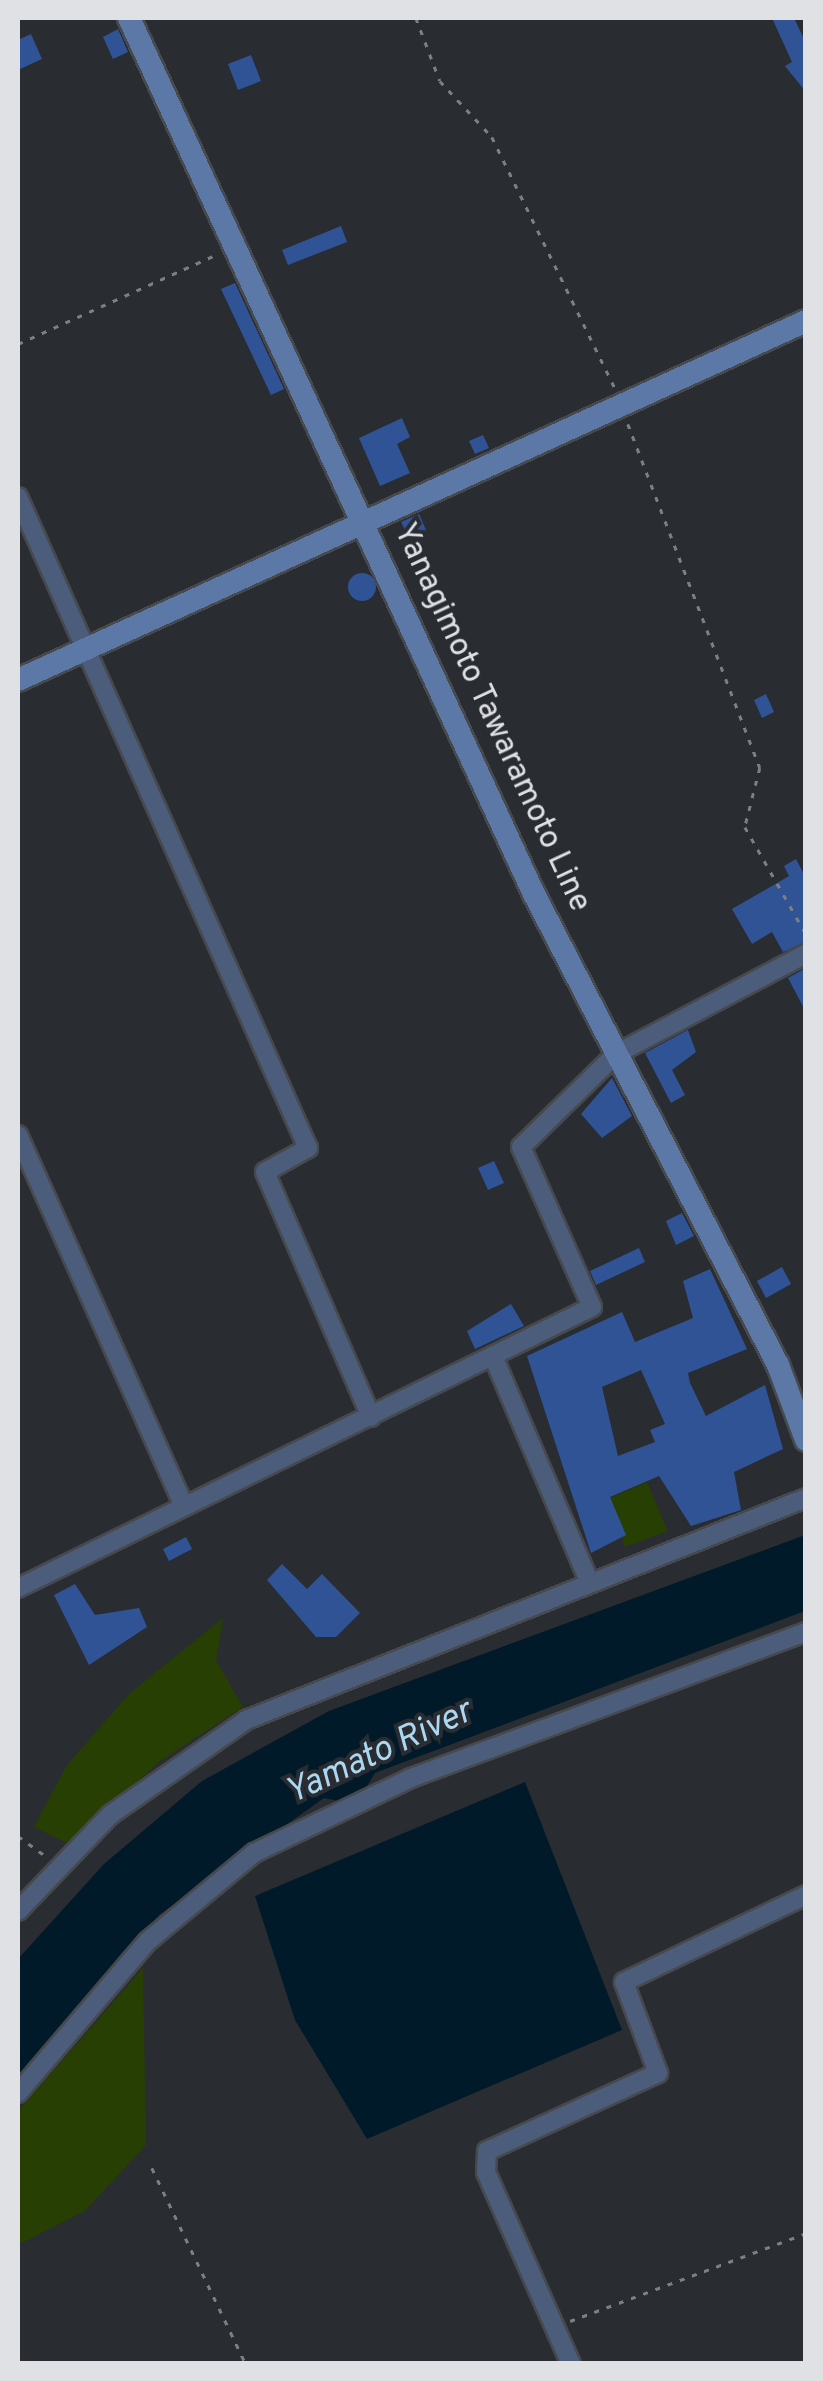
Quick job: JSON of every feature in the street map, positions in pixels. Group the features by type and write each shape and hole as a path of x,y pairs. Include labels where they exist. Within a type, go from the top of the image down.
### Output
{"main road":[{"name":"Yanagimoto Tawaramoto Line","path":"129,18 616,1054 778,1365 806,1440"},
{"path":"18,680 806,321"}],"street":[{"path":"18,498 92,648 308,1148 265,1172 371,1417"},
{"path":"18,1588 182,1501 371,1417 592,1307 522,1147 616,1054 806,954"},
{"path":"18,1134 182,1501"},
{"path":"493,1356 589,1581"},
{"path":"18,1911 60,1862 110,1815 246,1720 806,1498"},
{"path":"18,2093 148,1940 254,1853 411,1778 806,1632"},
{"path":"571,2364 486,2172 487,2150 658,2073 624,1982 806,1894"}],"path":[{"path":"416,18 440,81 492,137 623,404 646,490 760,768 745,826 806,934"},
{"path":"18,344 236,244"},
{"path":"18,1836 60,1862"},
{"path":"152,2168 246,2364"},
{"path":"555,2328 806,2233"}],"green space":[{"path":"647,1482 668,1531 625,1547 610,1498"},
{"path":"223,1618 216,1660 243,1707 160,1761 69,1844 34,1827 67,1765 129,1694"},
{"path":"143,1968 146,2145 85,2211 18,2245 18,2111"}],"water":[{"name":"Yamato River","path":"805,1535 805,1611 375,1773 362,1794 343,1802 324,1798 159,1915 18,2077 18,1959 104,1864 202,1781 329,1711"},
{"path":"525,1782 622,2030 367,2139 295,2020 255,1896"}],"building":[{"path":"772,18 794,18 806,43 806,92 785,66 792,62"},
{"path":"118,29 128,52 113,59 103,37"},
{"path":"31,34 42,59 18,70 18,40"},
{"path":"251,55 261,81 238,90 228,64"},
{"path":"341,226 347,242 288,265 282,250"},
{"path":"235,283 284,389 271,395 221,289"},
{"path":"402,418 410,437 397,444 410,473 380,486 359,438"},
{"path":"483,435 489,448 475,454 469,441"},
{"path":"419,514 426,530 409,538 401,522"},
{"path":"362,573 372,577 376,587 372,597 362,601 352,597 348,587 352,577"},
{"path":"766,694 774,712 762,718 754,700"},
{"path":"796,859 806,878 806,942 783,952 772,932 752,944 732,909 789,876 784,866"},
{"path":"806,968 806,1012 788,978"},
{"path":"688,1030 696,1052 672,1070 685,1095 671,1103 645,1053"},
{"path":"612,1078 632,1116 602,1138 581,1114"},
{"path":"494,1161 504,1183 488,1190 478,1168"},
{"path":"682,1213 694,1236 676,1245 666,1221"},
{"path":"639,1248 645,1262 596,1285 590,1271"},
{"path":"782,1267 791,1284 766,1298 757,1281"},
{"path":"710,1269 747,1349 688,1373 706,1416 765,1385 783,1449 734,1472 741,1510 691,1526 659,1476 610,1497 626,1535 591,1553 527,1356 622,1312 635,1342 693,1318 683,1281","holes":["641,1370 665,1424 650,1430 655,1442 618,1456 602,1387"]},
{"path":"511,1304 524,1326 475,1349 467,1331"},
{"path":"186,1537 192,1549 169,1561 163,1549"},
{"path":"282,1564 307,1589 322,1574 360,1613 336,1637 316,1637 267,1580"},
{"path":"75,1584 95,1615 139,1608 147,1627 89,1665 54,1595"}]}
